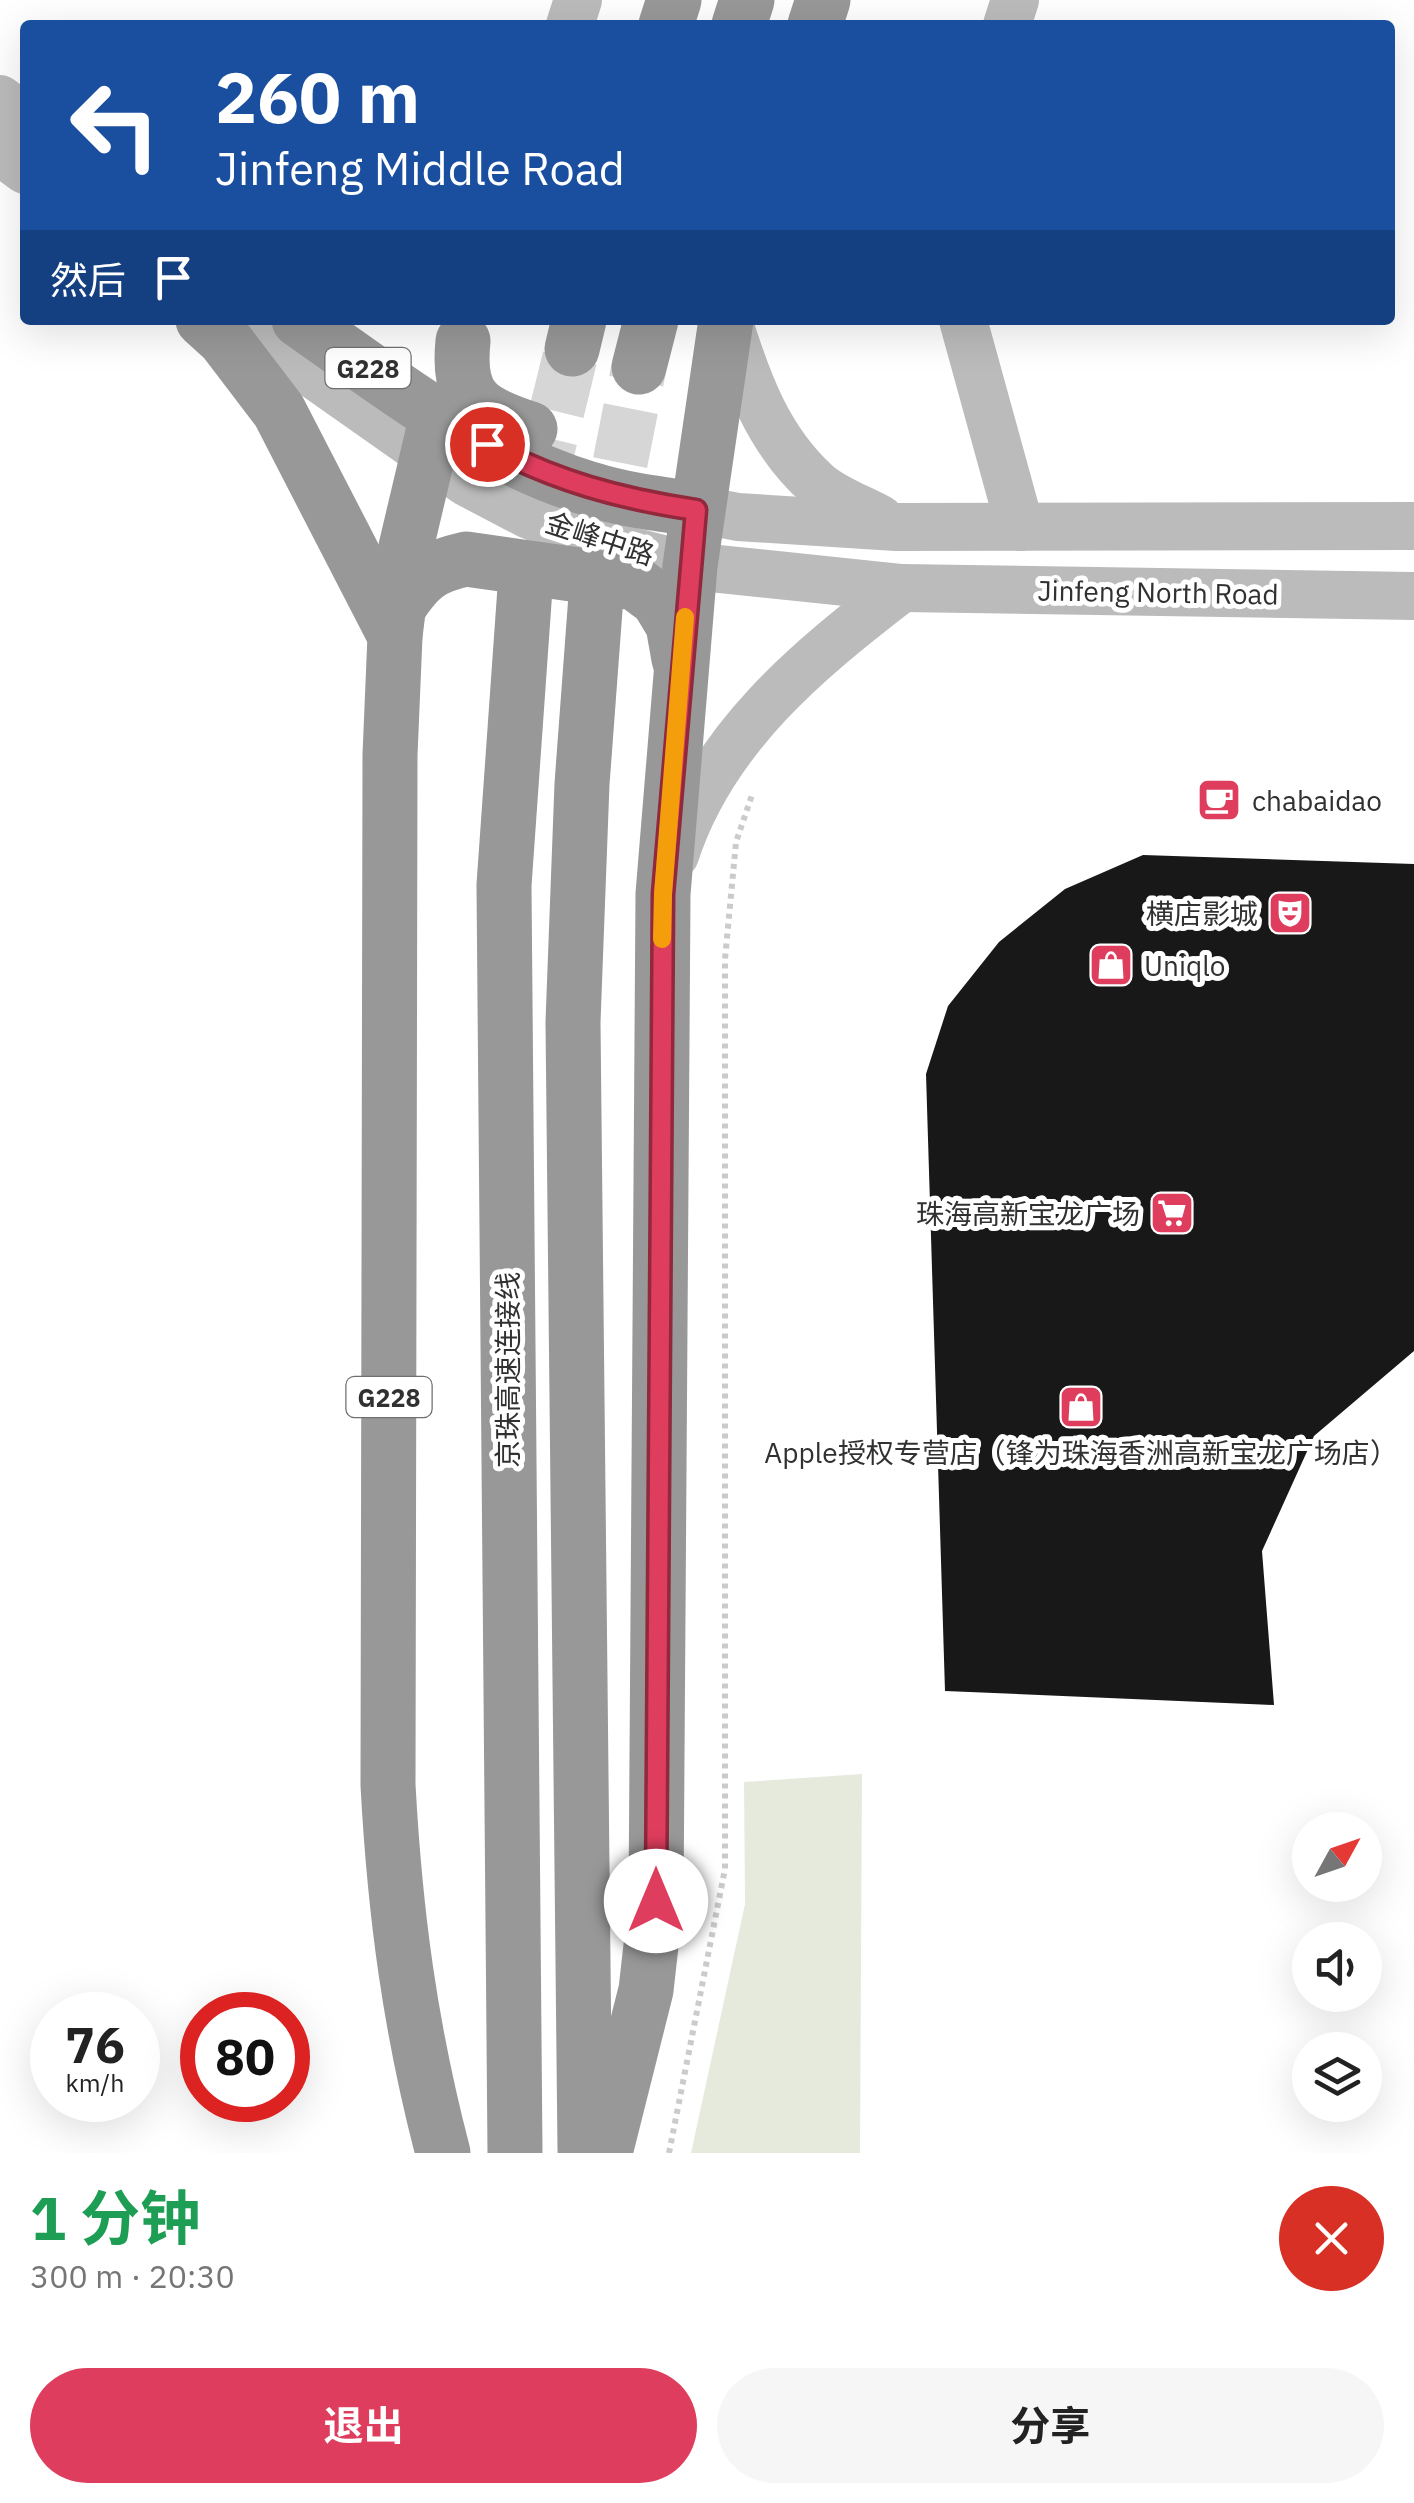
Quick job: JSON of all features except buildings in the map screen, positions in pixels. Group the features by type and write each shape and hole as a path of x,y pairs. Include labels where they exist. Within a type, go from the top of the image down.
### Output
{"highway":[{"path":"208,325 225,340 279,411 397,622"},
{"name":"G228","path":"305,325 432,435 512,458 589,489 696,510"},
{"path":"604,2153 646,1990 656,1901 663,894 696,510 725,325"},
{"path":"467,330 460,369 471,396 491,416 653,470 687,456 707,438"},
{"path":"397,622 406,548 432,435"},
{"path":"397,622 420,578 439,565 466,558 635,583 658,600 673,625 680,667"},
{"name":"京珠高速连接线","path":"515,2153 504,885 525,588"},
{"path":"585,2153 573,1022 582,784 596,596"},
{"name":"G228","path":"397,622 390,755 388,1784 394,1893 405,1982 443,2153"}],"main road":[{"path":"0,99 20,114"},
{"name":"金峰中路","path":"245,325 432,435 466,482 529,515 603,544 690,566 902,588"},
{"path":"728,325 745,376 770,430 819,486 896,527"},
{"path":"964,325 1020,527"},
{"path":"432,435 467,330"},
{"path":"696,510 738,517 896,527 1414,526"},
{"path":"663,894 700,792 725,757 805,665 902,588"},
{"name":"Jinfeng North Road","path":"902,588 1414,596"}],"path":[{"path":"669,2153 726,1869 725,959 736,842 757,780"}],"shaded area":[{"path":"862,1774 860,2153 691,2153 745,1904 744,1782"}],"tunnel":[{"path":"537,492 572,349"},
{"path":"604,544 639,367"}],"slow traffic":[{"path":"662,939 685,617"}],"place":[{"name":"chabaidao","path":"1219,800"},
{"name":"横店影城","path":"1290,913"},
{"name":"Uniqlo","path":"1111,965"},
{"name":"珠海高新宝龙广场","path":"1172,1213"},
{"name":"Apple授权专营店（锋为珠海香洲高新宝龙广场店）","path":"1081,1407"}],"route":[{"path":"487,444 589,489 696,510 663,894 656,1901"}]}
